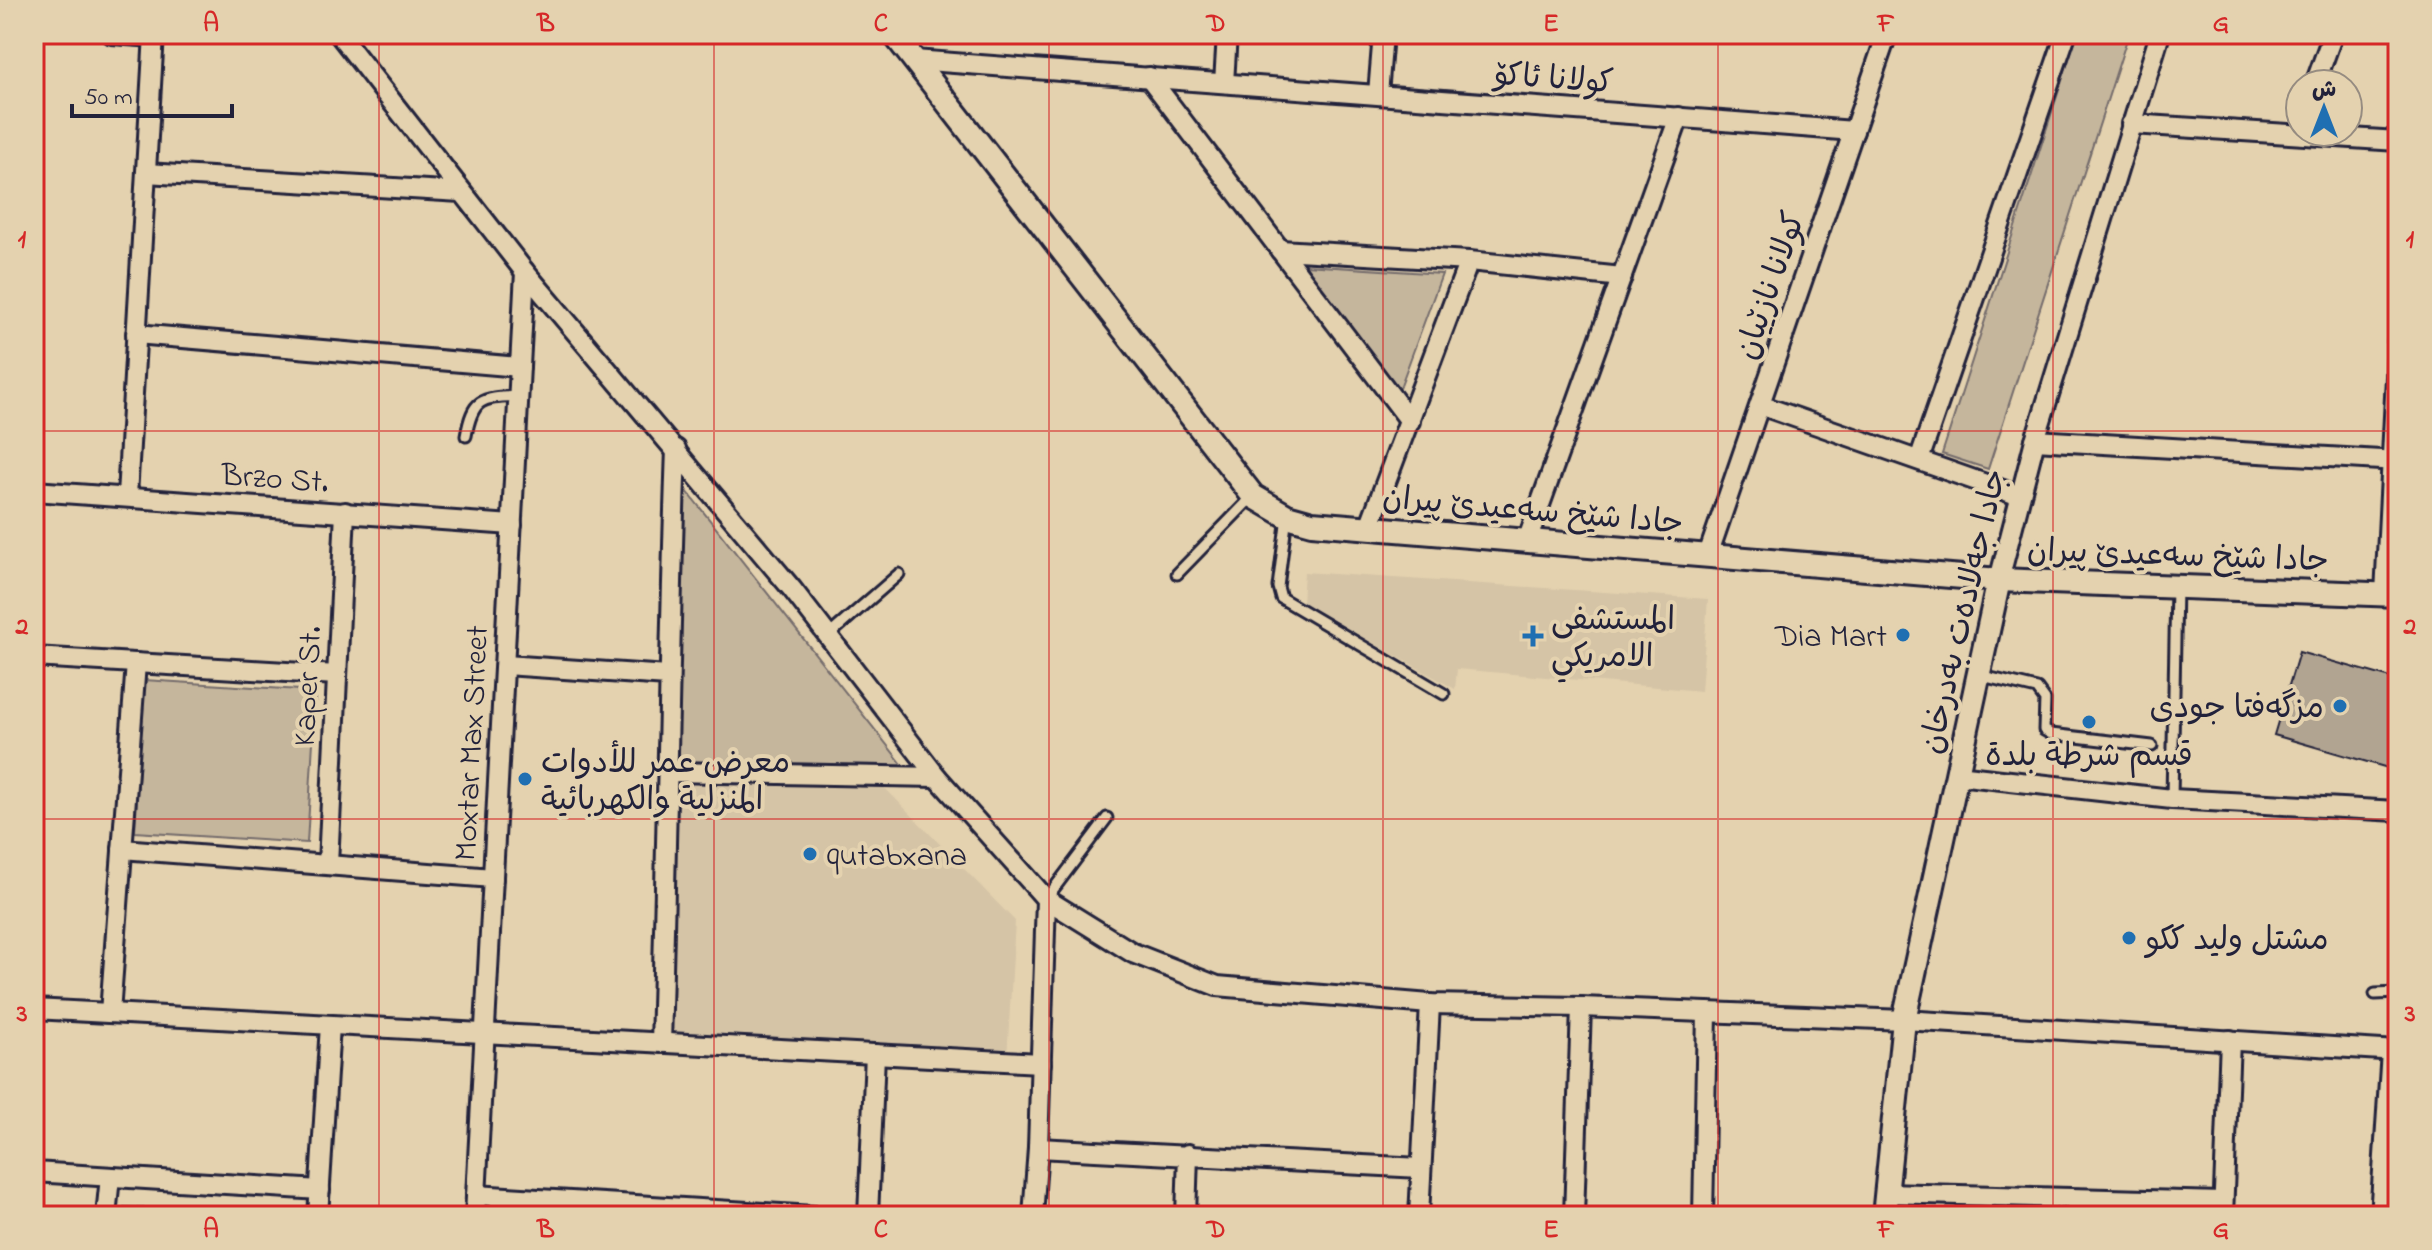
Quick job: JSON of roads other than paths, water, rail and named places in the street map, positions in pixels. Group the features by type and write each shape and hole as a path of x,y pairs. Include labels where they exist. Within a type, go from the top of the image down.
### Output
{"street":[{"path":"112,34 154,35 127,496"},
{"path":"339,34 525,272 676,449 828,636 937,777 1046,899 1133,953 1217,986 1430,1004 1904,1020 2394,1051 2380,1216"},
{"name":"جادا شێخ سەعیدێ پیران","path":"894,34 1253,496 1287,516 1312,523 1999,580 2392,595"},
{"path":"1224,83 1227,34"},
{"path":"1378,94 1383,34"},
{"name":"کولانا نازێیان","path":"1708,555 1887,34"},
{"path":"1919,460 2066,34"},
{"name":"جادا جەلادەت بەدرخان","path":"1884,1216 1904,1020 1999,580 2035,440 2160,34"},
{"path":"2321,68 2333,34"},
{"name":"کولانا ئاکۆ","path":"914,60 1854,131"},
{"path":"1149,77 1410,421"},
{"path":"1527,541 1679,117"},
{"path":"2131,124 2284,129"},
{"path":"2364,137 2398,141"},
{"path":"146,173 461,192"},
{"path":"1280,250 1469,261 1622,277"},
{"path":"1369,527 1469,261"},
{"name":"Moxtar Max Street","path":"475,1216 525,272"},
{"path":"136,334 520,367"},
{"path":"2392,595 2398,337"},
{"path":"1760,405 2020,496"},
{"path":"2035,440 2395,461"},
{"path":"661,1043 676,449"},
{"name":"Brzo St.","path":"34,491 512,525"},
{"name":"Kaper St.","path":"328,864 345,512"},
{"path":"34,657 337,675"},
{"path":"110,1013 136,663"},
{"path":"505,665 668,676"},
{"path":"669,772 937,777"},
{"path":"1957,775 2172,799 2398,811"},
{"path":"122,849 493,878"},
{"path":"1033,1216 1046,899"},
{"path":"1419,1216 1430,1004"},
{"path":"1574,1216 1581,1007"},
{"path":"34,1009 1041,1063"},
{"path":"1703,1216 1707,1012"},
{"path":"318,1216 330,1025"},
{"path":"1886,1193 2062,1207 2223,1209 2230,1040"},
{"path":"868,1216 875,1054"},
{"path":"1038,1148 1421,1168"},
{"path":"1186,1216 1188,1154"},
{"path":"34,1172 320,1190"},
{"path":"106,1216 110,1177"},
{"path":"476,1195 650,1211 814,1216"}],"lane":[{"path":"466,436 470,412 478,404 489,398 519,396"},
{"path":"1177,574 1253,496"},
{"path":"1287,516 1278,587 1281,598 1444,694"},
{"path":"828,636 899,574"},
{"path":"2172,799 2176,586"},
{"path":"1978,675 2037,689 2045,700 2044,730 2051,734 2152,746"},
{"path":"1046,899 1107,818"},
{"path":"2375,994 2398,993"}],"place":[{"name":"Dia Mart","path":"1903,635"},
{"name":"المستشفى الامريكي","path":"1533,636"},
{"name":"مزگەفتا جودی","path":"2340,706"},
{"name":"قسم شرطة بلدة","path":"2089,722"},
{"name":"معرض عمر للأدوات المنزلية والكهربائية","path":"525,779"},
{"name":"qutabxana","path":"810,854"},
{"name":"مشتل وليد ككو","path":"2129,938"}]}
